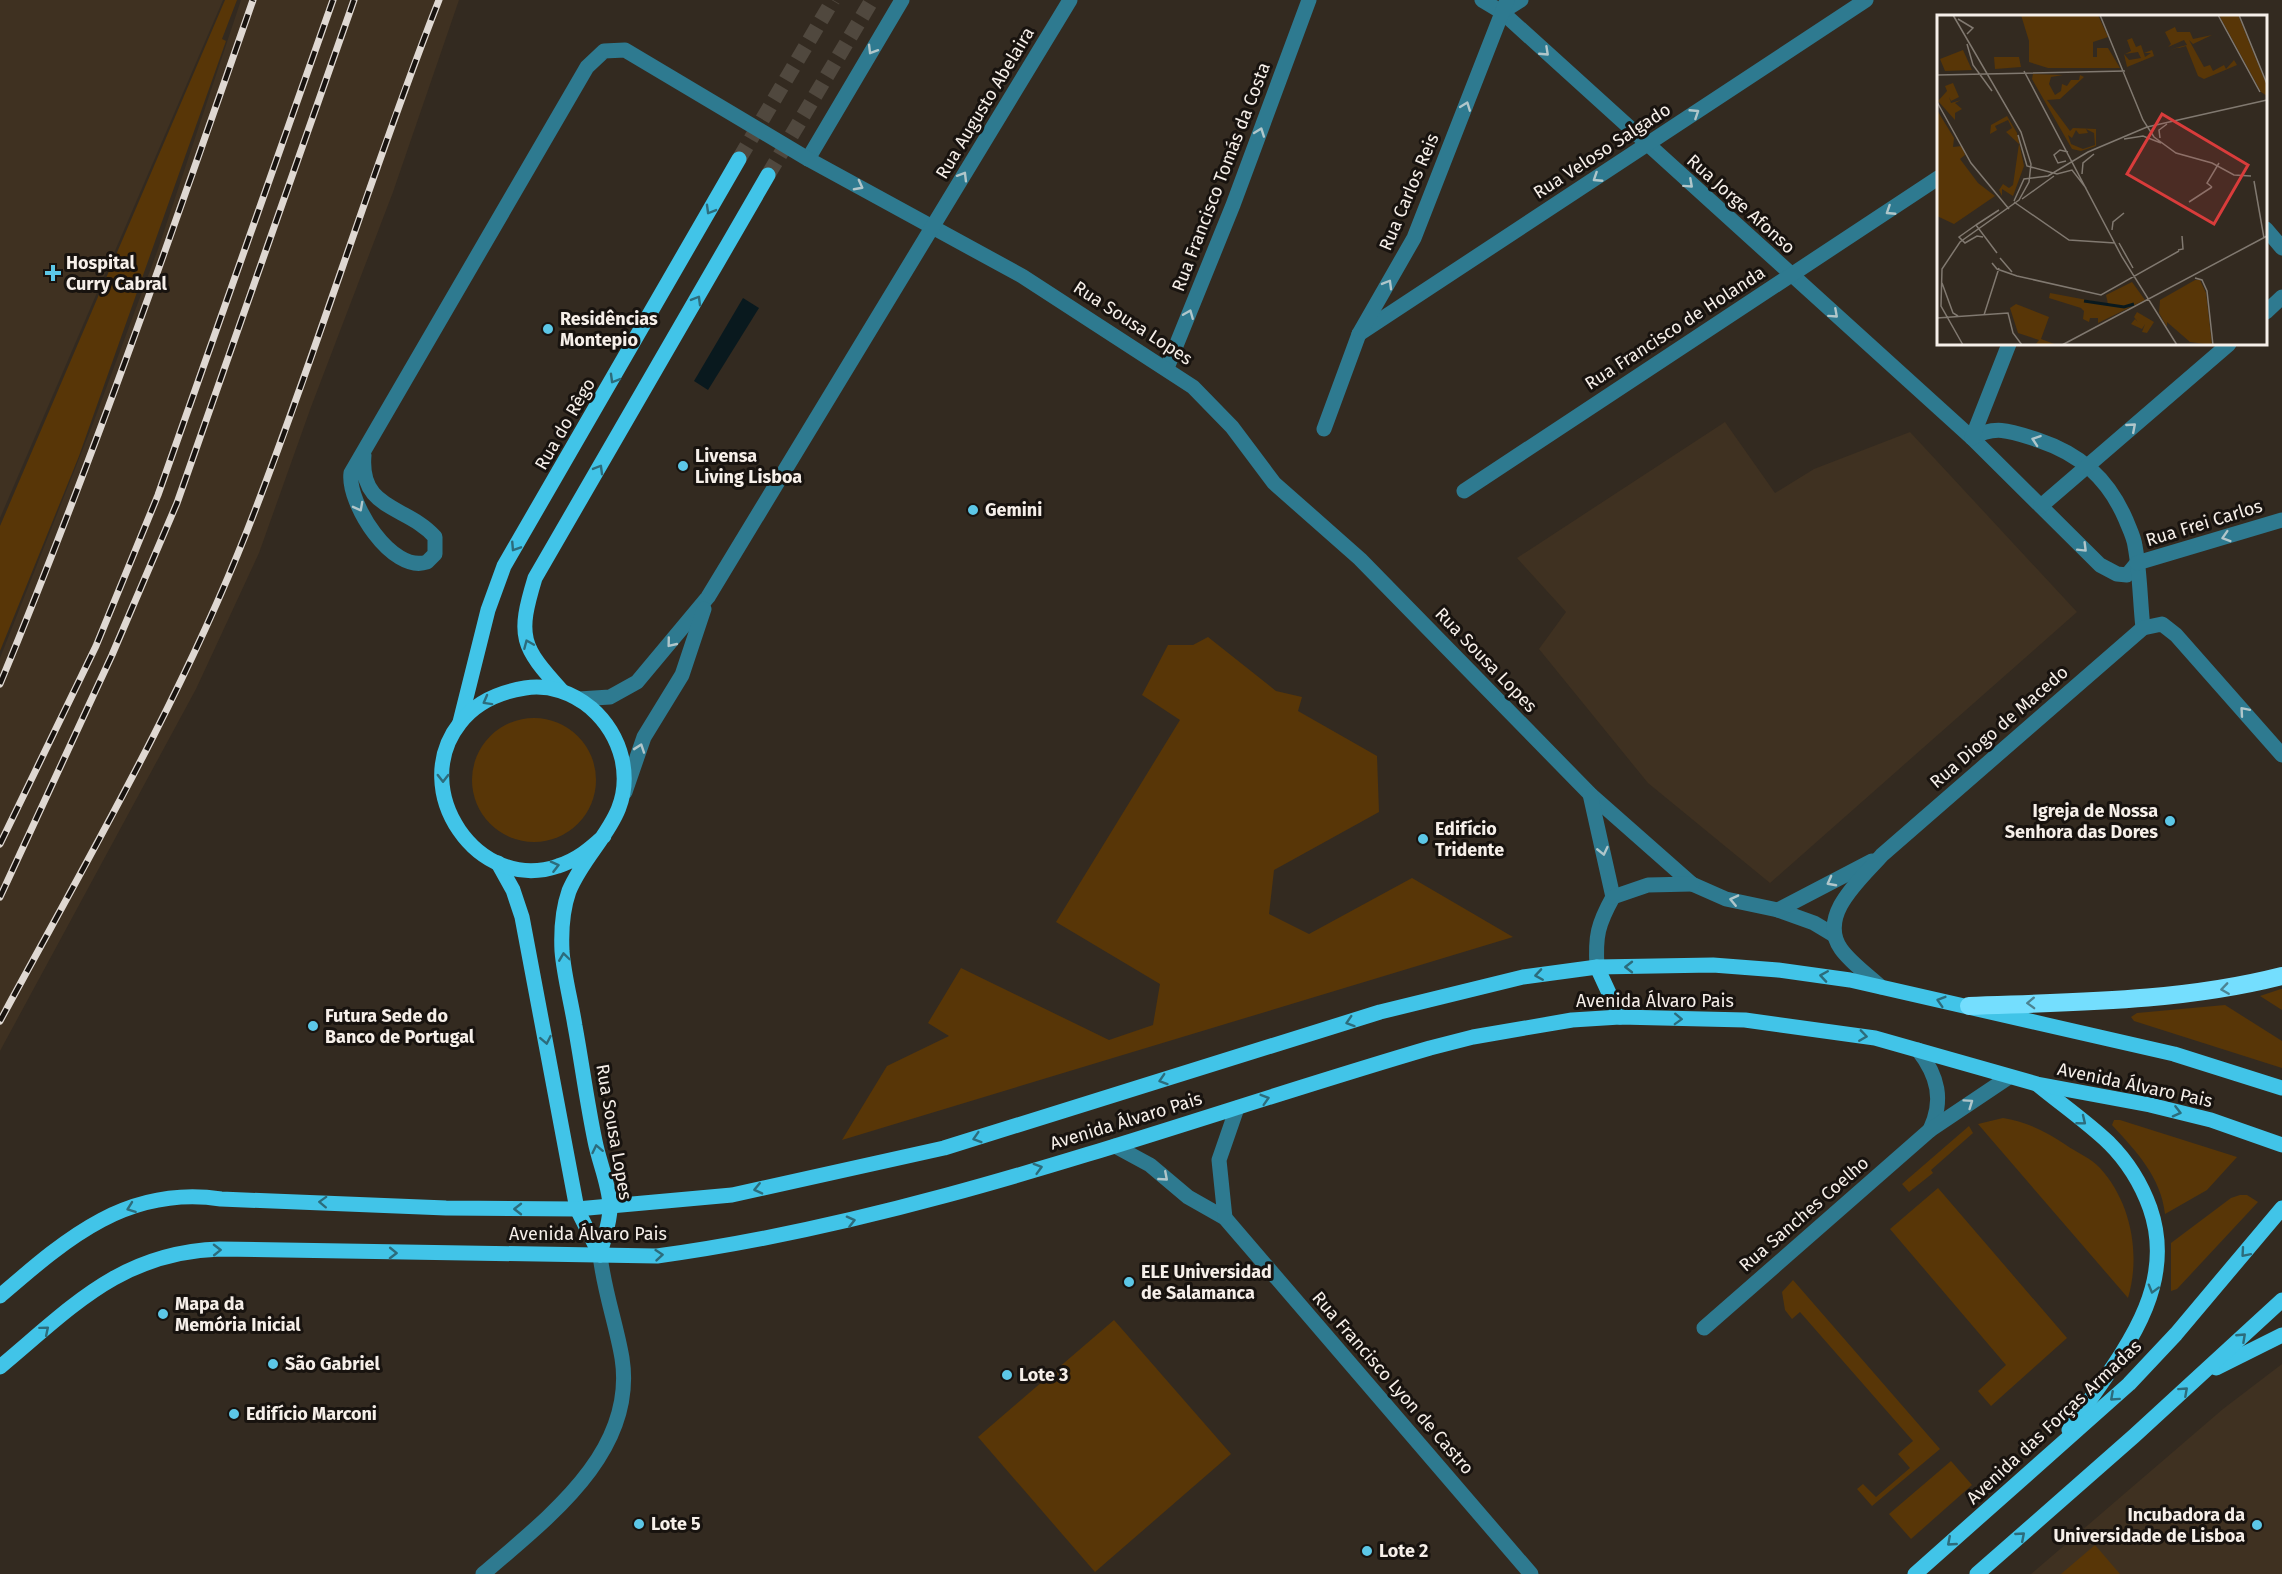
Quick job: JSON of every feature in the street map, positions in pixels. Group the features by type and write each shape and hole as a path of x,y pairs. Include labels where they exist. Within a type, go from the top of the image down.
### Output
{"highway":[{"path":"1969,1006 2171,996 2231,989 2282,976"}],"main road":[{"name":"Rua do Rêgo","path":"459,723 488,610 504,566 739,159"},
{"path":"562,691 535,659 524,638 525,610 535,578 768,175"},
{"name":"Rua Sousa Lopes","path":"600,1255 610,1206 593,1132 562,953 561,920 569,891 580,870 604,836 622,803 625,773 618,743 602,718 579,699 562,691 534,687 506,691 480,704 459,723 447,748 441,775 444,803 456,828 474,849 498,863 526,870 556,867 582,856 604,836"},
{"name":"Rua Sousa Lopes","path":"498,863 513,890 522,917 577,1209 600,1255"},
{"name":"Avenida Álvaro Pais","path":"0,1296 54,1250 105,1218 133,1207 190,1194 221,1199 446,1208 577,1209 732,1195 944,1148 1380,1012 1523,977 1597,967 1713,965 1809,974 1969,1006 2175,1054 2282,1088"},
{"path":"1597,967 1620,1017"},
{"name":"Avenida Álvaro Pais","path":"0,1367 108,1280 140,1264 174,1253 220,1249 657,1256 814,1229 920,1203 1115,1146 1380,1063 1473,1037 1572,1020 1620,1017 1745,1020 1875,1038 2037,1084 2201,1118 2282,1145"},
{"path":"2037,1084 2109,1143 2136,1175 2155,1222 2158,1254 2158,1271 2144,1315 2128,1345 2058,1448"},
{"name":"Avenida das Forças Armadas","path":"1915,1574 2129,1384 2168,1342 2282,1208"},
{"path":"1977,1574 2203,1374 2282,1300"},
{"path":"2203,1374 2282,1335"}],"street":[{"path":"808,159 902,0"},
{"name":"Rua Augusto Abelaira","path":"933,226 1070,0"},
{"name":"Rua Francisco Tomás da Costa","path":"1167,368 1233,205 1309,0"},
{"name":"Rua Jorge Afonso","path":"1482,0 1504,6 1646,145 1972,438 2041,506"},
{"path":"1504,6 1521,0"},
{"name":"Rua Veloso Salgado","path":"1359,334 1866,0"},
{"name":"Rua Carlos Reis","path":"1324,429 1359,334 1414,238 1504,6"},
{"path":"364,455 364,476 371,492 386,506 426,528 435,537 435,554 427,562 410,562 383,545 358,507 350,480 355,465 364,455 577,84 598,55 618,49 632,53 808,159 933,226"},
{"name":"Rua Francisco de Holanda","path":"1464,491 1937,179"},
{"name":"Rua Sousa Lopes","path":"579,699 610,697 637,682 708,597 933,226 1022,276 1193,387 1232,427 1274,483 1360,559 1590,794 1692,884 1726,899 1778,910 1814,923 1834,935"},
{"path":"2267,231 2282,248"},
{"path":"2267,310 2282,297"},
{"path":"1972,438 2009,345"},
{"path":"2041,506 2228,345"},
{"path":"1972,438 1986,430 2011,431 2061,448 2088,466 2106,482 2120,505 2135,542 2143,628 2162,624 2176,635 2282,755"},
{"name":"Rua Frei Carlos","path":"2041,506 2108,570 2127,575 2137,563 2282,520"},
{"name":"Rua Sousa Lopes","path":"622,803 644,737 682,675 708,597"},
{"name":"Rua Diogo de Macedo","path":"1834,935 1837,911 1850,891 1882,855 2143,628"},
{"path":"1590,794 1613,897"},
{"name":"Rua Diogo de Macedo","path":"1778,910 1882,855"},
{"path":"1597,967 1595,944 1599,921 1613,897 1648,885 1692,884"},
{"path":"1834,935 1841,950 1881,987"},
{"path":"1918,1050 1930,1065 1939,1097 1937,1114 1930,1130"},
{"name":"Rua Sanches Coelho","path":"1704,1328 1930,1130 2009,1077"},
{"path":"1225,1218 1218,1160 1237,1107"},
{"name":"Rua Francisco Lyon de Castro","path":"1115,1146 1150,1165 1188,1197 1225,1218 1531,1574"},
{"path":"483,1574 539,1526 583,1481 613,1432 624,1394 622,1359 604,1285 600,1255"}],"shaded area":[{"name":"Hospital Curry Cabral","path":"0,0 223,0 0,518"},
{"path":"225,0 237,0 222,39 226,41 79,456 0,651 0,526"},
{"path":"241,0 459,0 393,192 311,407 259,553 196,689 0,1051 0,658 92,426 158,249"},
{"path":"743,298 759,308 708,390 694,381"},
{"path":"1725,422 1775,493 1814,469 1910,432 2077,612 1770,883 1648,783 1539,649 1566,612 1517,558"},
{"path":"1208,637 1276,691 1302,697 1298,711 1377,756 1379,812 1274,870 1269,914 1309,934 1412,878 1513,937 842,1140 887,1066 949,1036 928,1023 961,968 1109,1040 1153,1025 1160,984 1056,922 1180,720 1142,695 1168,645 1193,645"},
{"path":"534,718 558,723 578,736 591,756 596,780 591,804 578,824 558,837 534,842 510,837 490,824 477,804 472,780 477,756 490,736 510,723"},
{"path":"2281,989 2282,1010 2260,996"},
{"path":"2225,1005 2282,1041 2282,1068 2134,1021 2131,1017 2137,1013"},
{"path":"2003,1118 2028,1124 2051,1136 2093,1162 2111,1182 2126,1212 2133,1246 2132,1281 2128,1298 1978,1124"},
{"path":"2114,1120 2237,1157 2207,1190 2165,1214 2163,1201 2153,1176 2112,1125"},
{"path":"1969,1126 1973,1133 1931,1170 1933,1173 1909,1192 1902,1184"},
{"path":"1938,1188 2067,1338 1991,1406 1978,1391 2006,1365 1890,1229"},
{"path":"2247,1195 2258,1202 2177,1289 2171,1291 2171,1243 2231,1198"},
{"path":"1793,1280 1940,1449 1872,1506 1857,1489 1863,1484 1876,1497 1910,1468 1898,1454 1913,1441 1800,1312 1792,1319 1785,1310 1782,1292"},
{"path":"1114,1320 1231,1454 1095,1572 978,1437"},
{"path":"2282,1364 2282,1574 2031,1574 2223,1409"},
{"path":"1951,1461 1972,1485 1911,1539 1889,1514"},
{"path":"2095,1545 2120,1574 2061,1574"}],"tunnel":[{"path":"739,159 833,0"},
{"path":"768,175 872,0"}],"railway":[{"path":"0,684 100,430 253,0"},
{"path":"0,844 96,646 158,495 333,0"},
{"path":"0,897 112,655 177,503 354,0"},
{"path":"0,1021 131,779 221,594 272,465 439,0"}],"place":[{"name":"Hospital Curry Cabral","path":"53,273"},
{"name":"Residências Montepio","path":"548,329"},
{"name":"Livensa Living Lisboa","path":"683,466"},
{"name":"Gemini","path":"973,510"},
{"name":"Igreja de Nossa Senhora das Dores","path":"2170,821"},
{"name":"Edifício Tridente","path":"1423,839"},
{"name":"Futura Sede do Banco de Portugal","path":"313,1026"},
{"name":"ELE Universidad de Salamanca","path":"1129,1282"},
{"name":"Mapa da Memória Inicial","path":"163,1314"},
{"name":"São Gabriel","path":"273,1364"},
{"name":"Lote 3","path":"1007,1375"},
{"name":"Edifício Marconi","path":"234,1414"},
{"name":"Lote 5","path":"639,1524"},
{"name":"Incubadora da Universidade de Lisboa","path":"2257,1525"},
{"name":"Lote 2","path":"1367,1551"}]}
